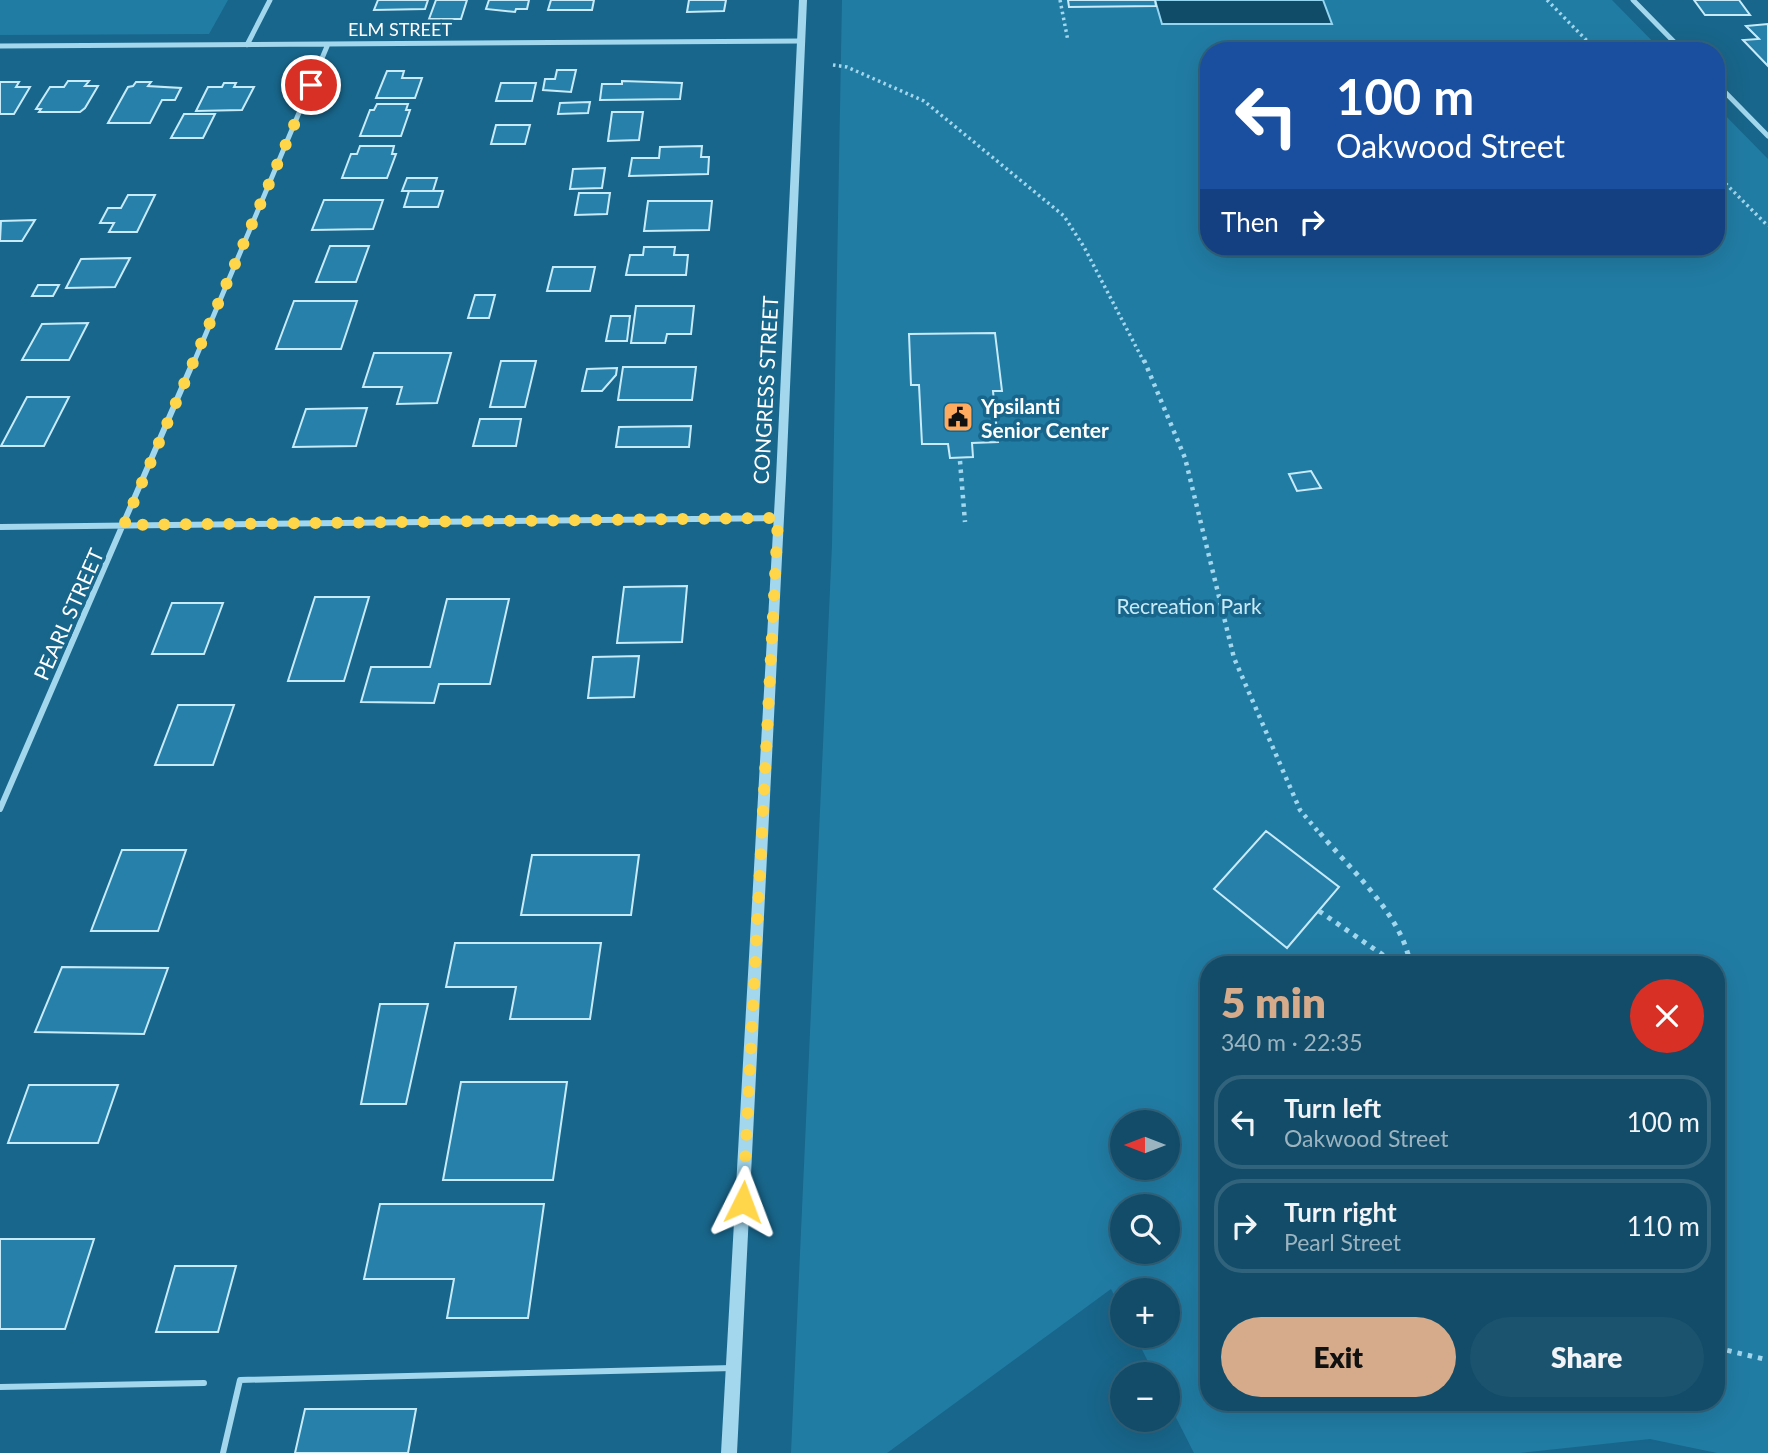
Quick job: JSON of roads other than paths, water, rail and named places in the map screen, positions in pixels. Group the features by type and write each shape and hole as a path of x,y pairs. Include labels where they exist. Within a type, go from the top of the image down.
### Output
{"street":[{"path":"247,45 270,0"},
{"name":"CONGRESS STREET","path":"729,1453 803,0"},
{"path":"1633,0 1675,42"},
{"name":"ELM STREET","path":"0,46 801,40"},
{"name":"PEARL STREET","path":"0,809 328,44"},
{"path":"1725,92 1768,136"},
{"path":"0,527 778,518"}],"lane":[{"path":"223,1453 240,1380 734,1368"},
{"path":"0,1387 204,1383"}],"place":[{"name":"Ypsilanti Senior Center","path":"958,417"}],"park label":[{"name":"Recreation Park","path":"1189,605"}]}
